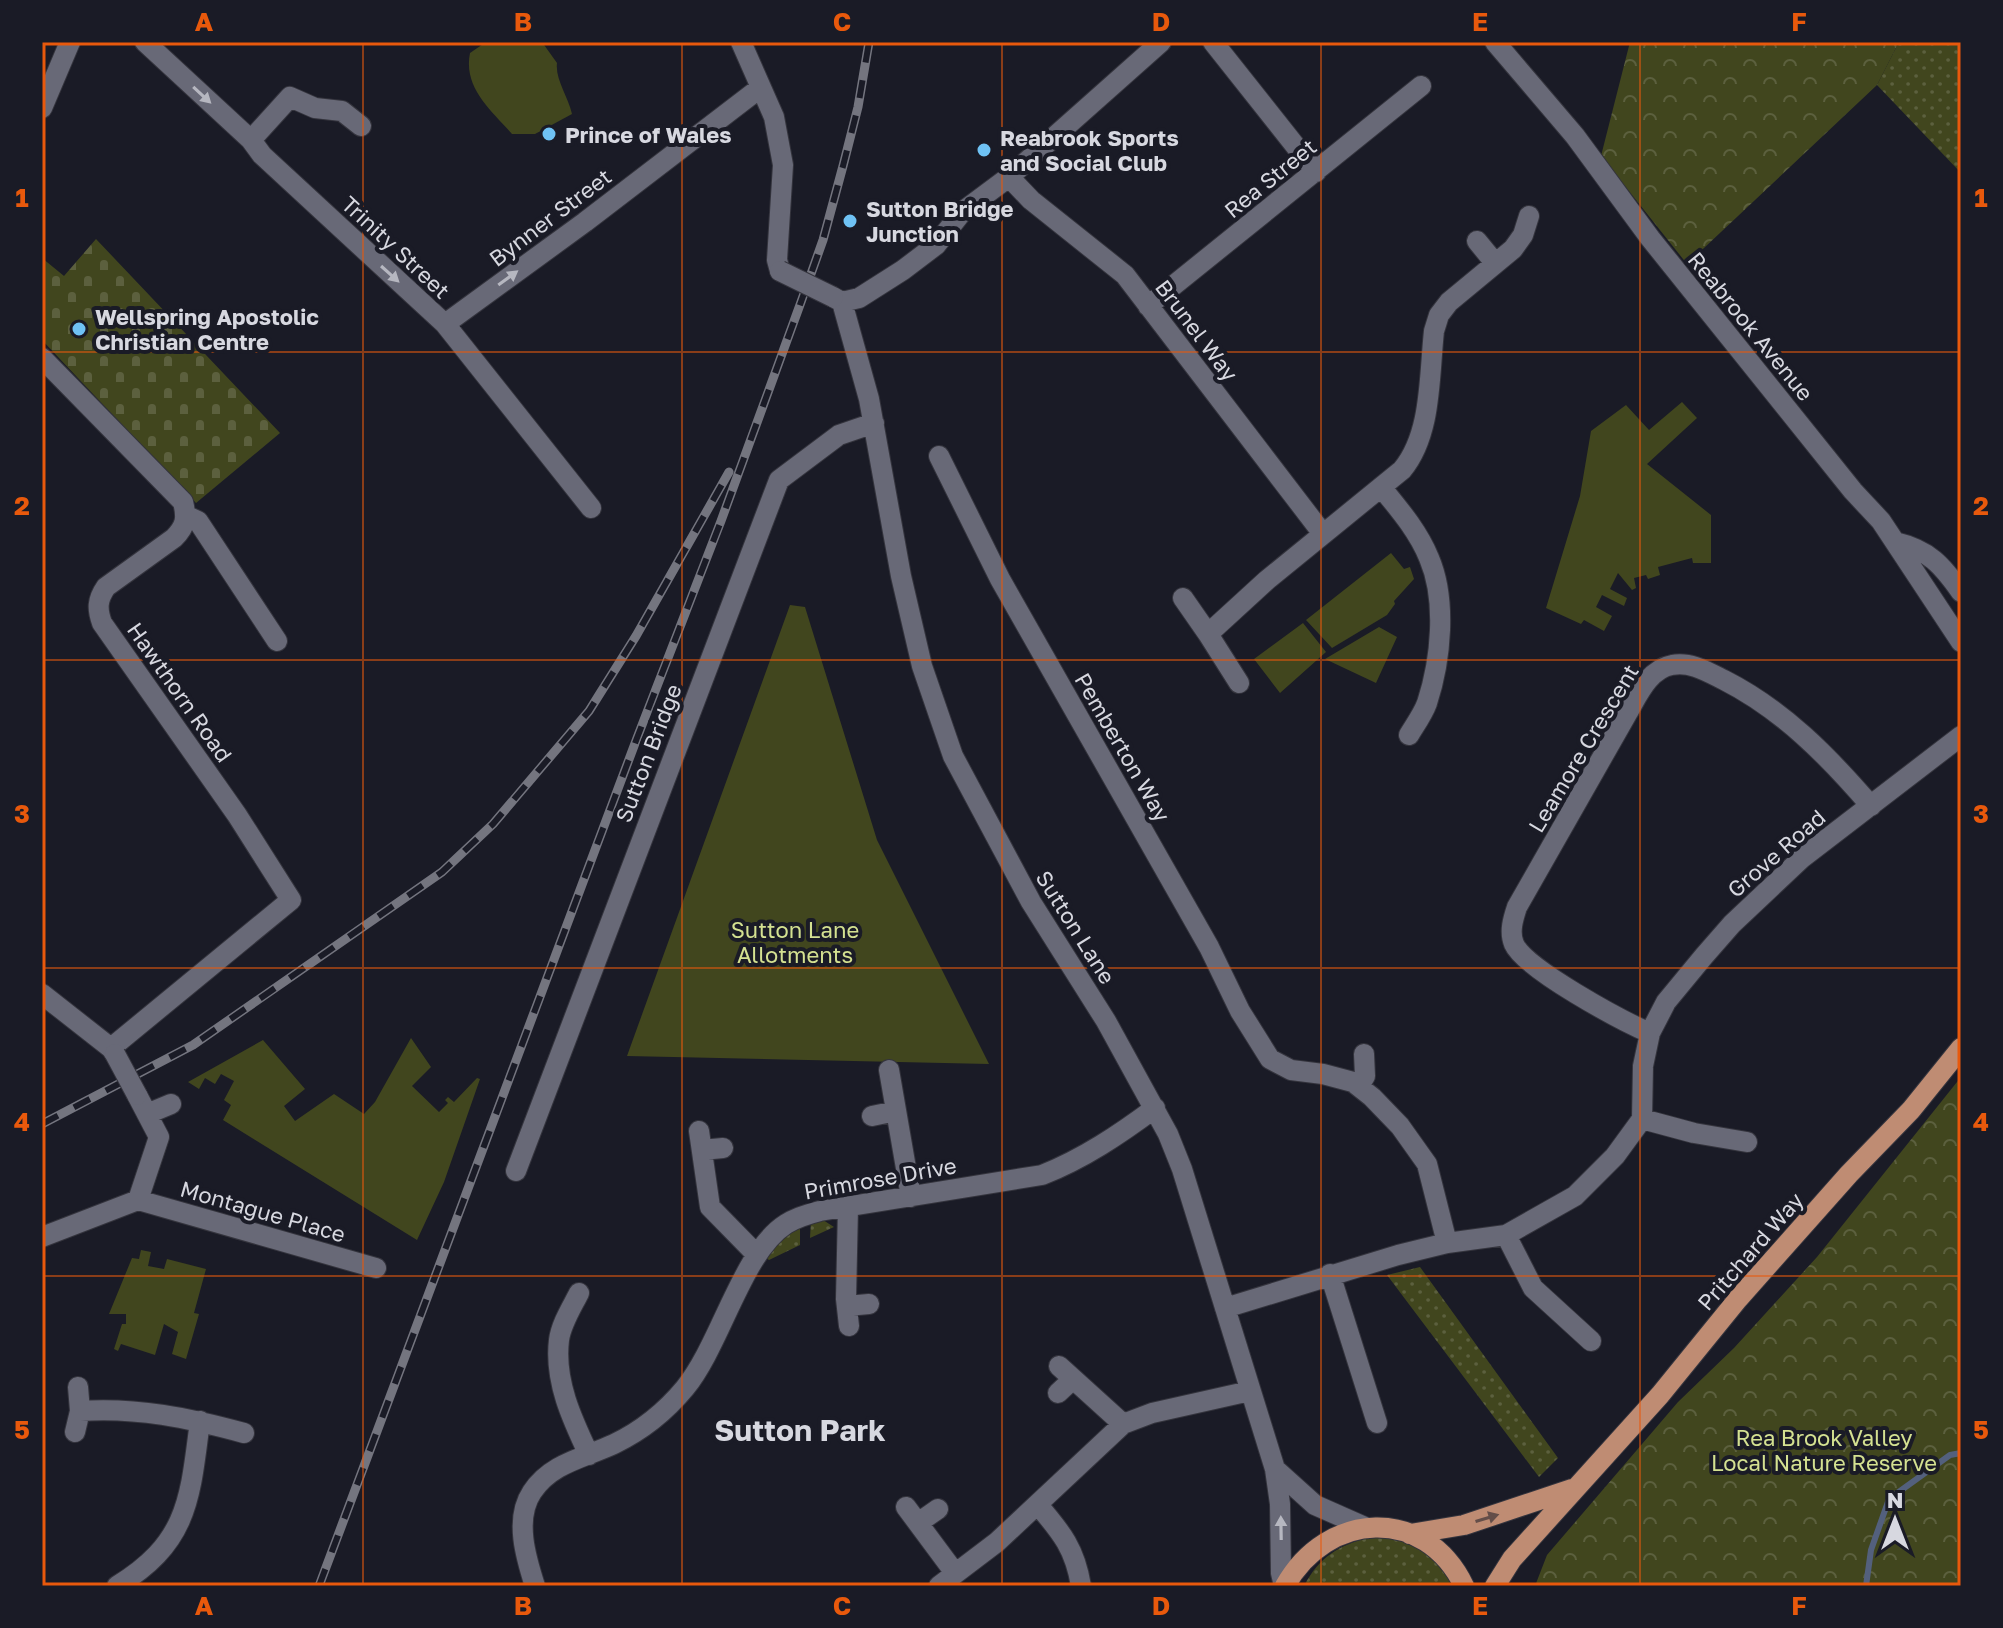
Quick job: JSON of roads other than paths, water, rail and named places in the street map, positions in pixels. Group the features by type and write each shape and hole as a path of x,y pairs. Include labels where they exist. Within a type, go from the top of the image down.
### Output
{"main road":[{"name":"Pritchard Way","path":"1495,1586 1512,1559 1660,1395 1808,1219 1911,1110 1961,1048"},
{"path":"1410,1534 1464,1525 1577,1488"},
{"path":"1284,1586 1309,1552 1336,1536 1367,1528 1389,1528 1410,1534 1436,1548 1457,1570 1464,1586"}],"street":[{"path":"42,108 70,42"},
{"name":"Trinity Street","path":"145,42 445,324 591,508"},
{"path":"741,42 774,117 783,165 777,260 780,271 845,299 903,270 936,245 962,212 1009,177 1161,42"},
{"path":"1213,42 1316,172"},
{"name":"Reabrook Avenue","path":"1495,42 1575,136 1650,238 1895,542 1961,642"},
{"name":"Rea Street","path":"1148,306 1421,86"},
{"name":"Bynner Street","path":"445,324 760,88"},
{"path":"251,140 290,97 315,108 342,111 361,126"},
{"name":"Brunel Way","path":"1009,177 1031,200 1125,275 1323,534"},
{"path":"1208,634 1267,580 1402,470 1414,456 1421,435 1434,331 1439,315 1449,302 1513,249 1523,235 1529,216"},
{"path":"1477,241 1495,263"},
{"name":"Sutton Lane","path":"845,299 869,399 901,576 922,666 953,756 1025,891 1106,1021 1155,1108 1182,1169 1275,1469 1284,1586"},
{"path":"42,358 183,502 187,516 198,521 277,641"},
{"name":"Sutton Bridge","path":"516,1171 534,1152 680,735 779,480 839,435 874,423"},
{"name":"Pemberton Way","path":"939,456 1000,579 1209,947 1240,1011 1270,1059 1291,1070 1323,1074 1359,1086"},
{"path":"1381,487 1420,539 1437,586 1439,611 1434,676 1426,706 1409,735"},
{"name":"Hawthorn Road","path":"113,1051 291,900 237,815 102,623 98,610 99,597 106,587 174,538 183,528 187,516"},
{"name":"Reabrook Avenue","path":"1895,542 1912,545 1940,563 1961,592"},
{"path":"1183,598 1239,683"},
{"name":"Leamore Crescent","path":"1650,1033 1595,1004 1526,959 1514,944 1511,925 1517,907 1645,683 1658,670 1672,665 1690,665 1730,682 1769,706 1819,748 1871,806"},
{"name":"Grove Road","path":"1642,1119 1643,1066 1650,1033 1666,1002 1732,924 1802,858 1961,736"},
{"path":"42,994 113,1051 159,1137 138,1200 42,1237"},
{"path":"1364,1054 1365,1076 1359,1086 1400,1126 1427,1164 1447,1243"},
{"path":"889,1070 911,1197"},
{"path":"147,1114 171,1104"},
{"name":"Primrose Drive","path":"535,1586 525,1554 523,1530 524,1512 531,1494 547,1475 567,1461 589,1455 642,1428 683,1390 700,1369 757,1255 779,1230 793,1220 820,1211 1042,1175 1065,1166 1121,1133 1155,1108"},
{"path":"872,1116 896,1111"},
{"path":"1225,1308 1330,1274 1447,1243 1506,1235 1575,1196 1615,1156 1642,1119 1694,1133 1747,1142"},
{"path":"723,1148 701,1140 710,1207 757,1255"},
{"name":"Montague Place","path":"138,1200 376,1268"},
{"path":"848,1207 848,1316 869,1304"},
{"path":"1506,1235 1533,1288 1591,1341"},
{"path":"1330,1274 1377,1423"},
{"path":"579,1293 561,1308 561,1382 567,1408 589,1455"},
{"path":"1063,1379 1123,1424"},
{"path":"75,1432 80,1411 78,1387"},
{"path":"938,1509 912,1515 947,1580 997,1542 1123,1424 1152,1413 1250,1391"},
{"path":"80,1411 143,1410 244,1433"},
{"path":"117,1586 152,1562 178,1527 193,1480 200,1421"},
{"path":"1275,1469 1315,1505 1367,1528"},
{"path":"1038,1505 1063,1534 1076,1560 1081,1586"}],"waterway":[{"path":"1866,1586 1871,1550 1889,1499 1950,1455 1961,1453"}],"railway":[{"path":"319,1586 801,302 823,240 843,166 858,107 869,42"},
{"path":"42,1124 193,1045 442,872 493,824 589,711 636,636 729,472"}],"place":[{"name":"Prince of Wales","path":"549,134"},
{"name":"Reabrook Sports and Social Club","path":"984,150"},
{"name":"Sutton Bridge Junction","path":"850,221"},
{"name":"Wellspring Apostolic Christian Centre","path":"79,329"}],"district":[{"name":"Sutton Park","path":"800,1430"}],"park label":[{"name":"Sutton Lane Allotments","path":"795,942"},
{"name":"Rea Brook Valley Local Nature Reserve","path":"1824,1450"}]}
